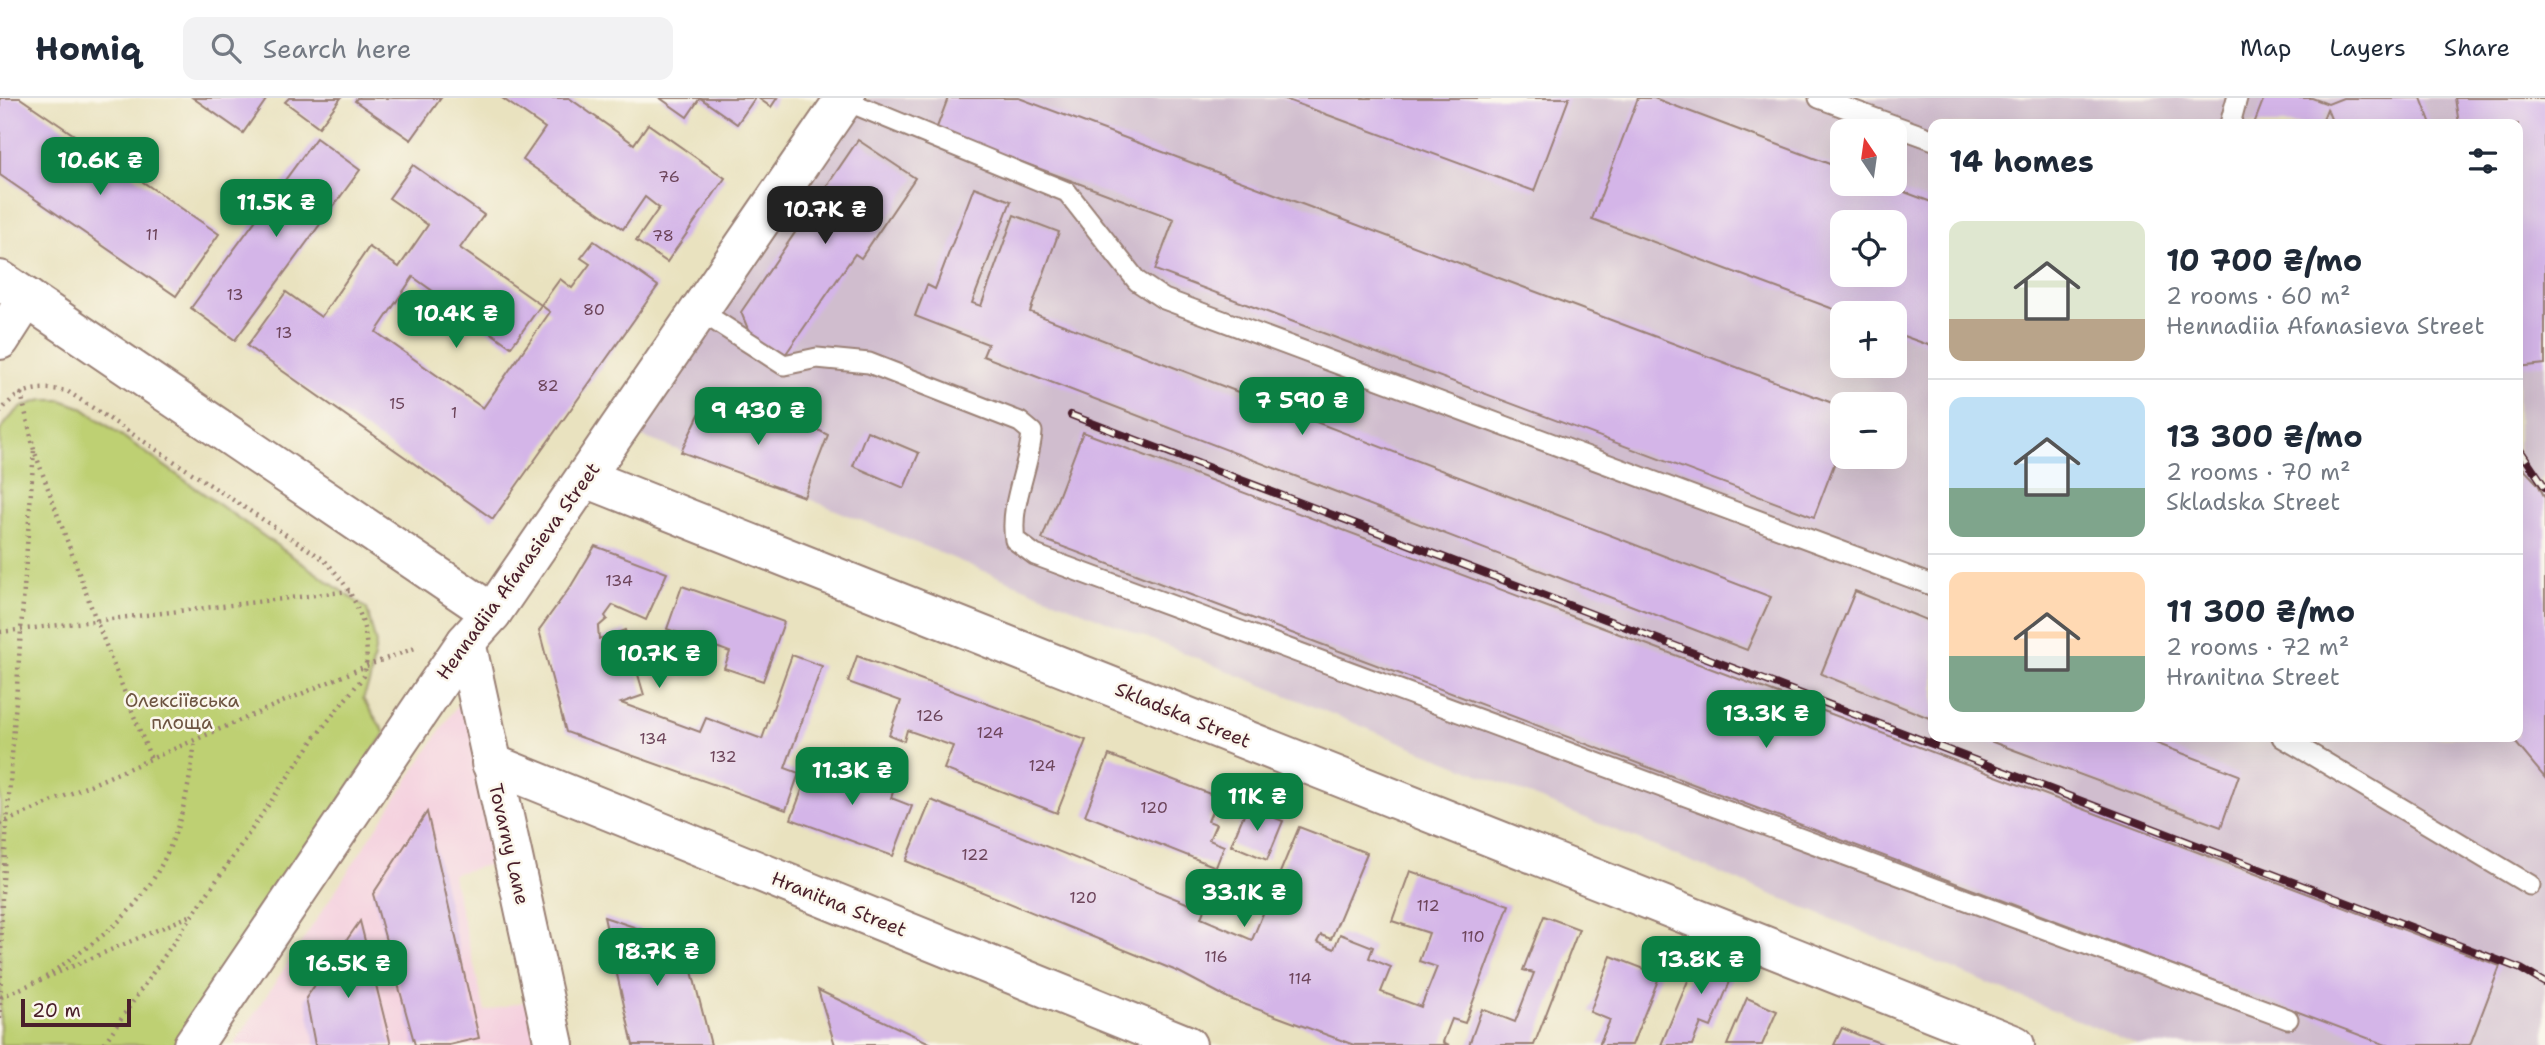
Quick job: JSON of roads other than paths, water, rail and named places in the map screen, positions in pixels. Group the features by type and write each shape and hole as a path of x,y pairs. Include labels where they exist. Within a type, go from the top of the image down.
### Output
{"street":[{"name":"Hennadiia Afanasieva Street","path":"192,1045 466,642 492,613 586,478 844,99"},
{"path":"0,340 13,289 492,613"},
{"name":"Skladska Street","path":"586,478 2015,1045"},
{"name":"Tovarny Lane","path":"466,642 554,1045"},
{"name":"Hranitna Street","path":"491,763 1187,1045"}],"lane":[{"path":"1819,98 1928,138"},
{"path":"2231,119 2237,98"},
{"path":"844,99 1067,192 1137,281 1164,299 1928,584"},
{"path":"700,311 783,365 817,358 869,363 1020,422 1032,432 1032,440 1012,522 1015,540 1035,555 2288,1019"},
{"path":"2291,742 2530,885"}],"railway":[{"path":"1071,415 2521,969 2545,983"},
{"path":"2523,454 2545,487"}],"park label":[{"name":"Олексіївська площа","path":"182,711"}]}
